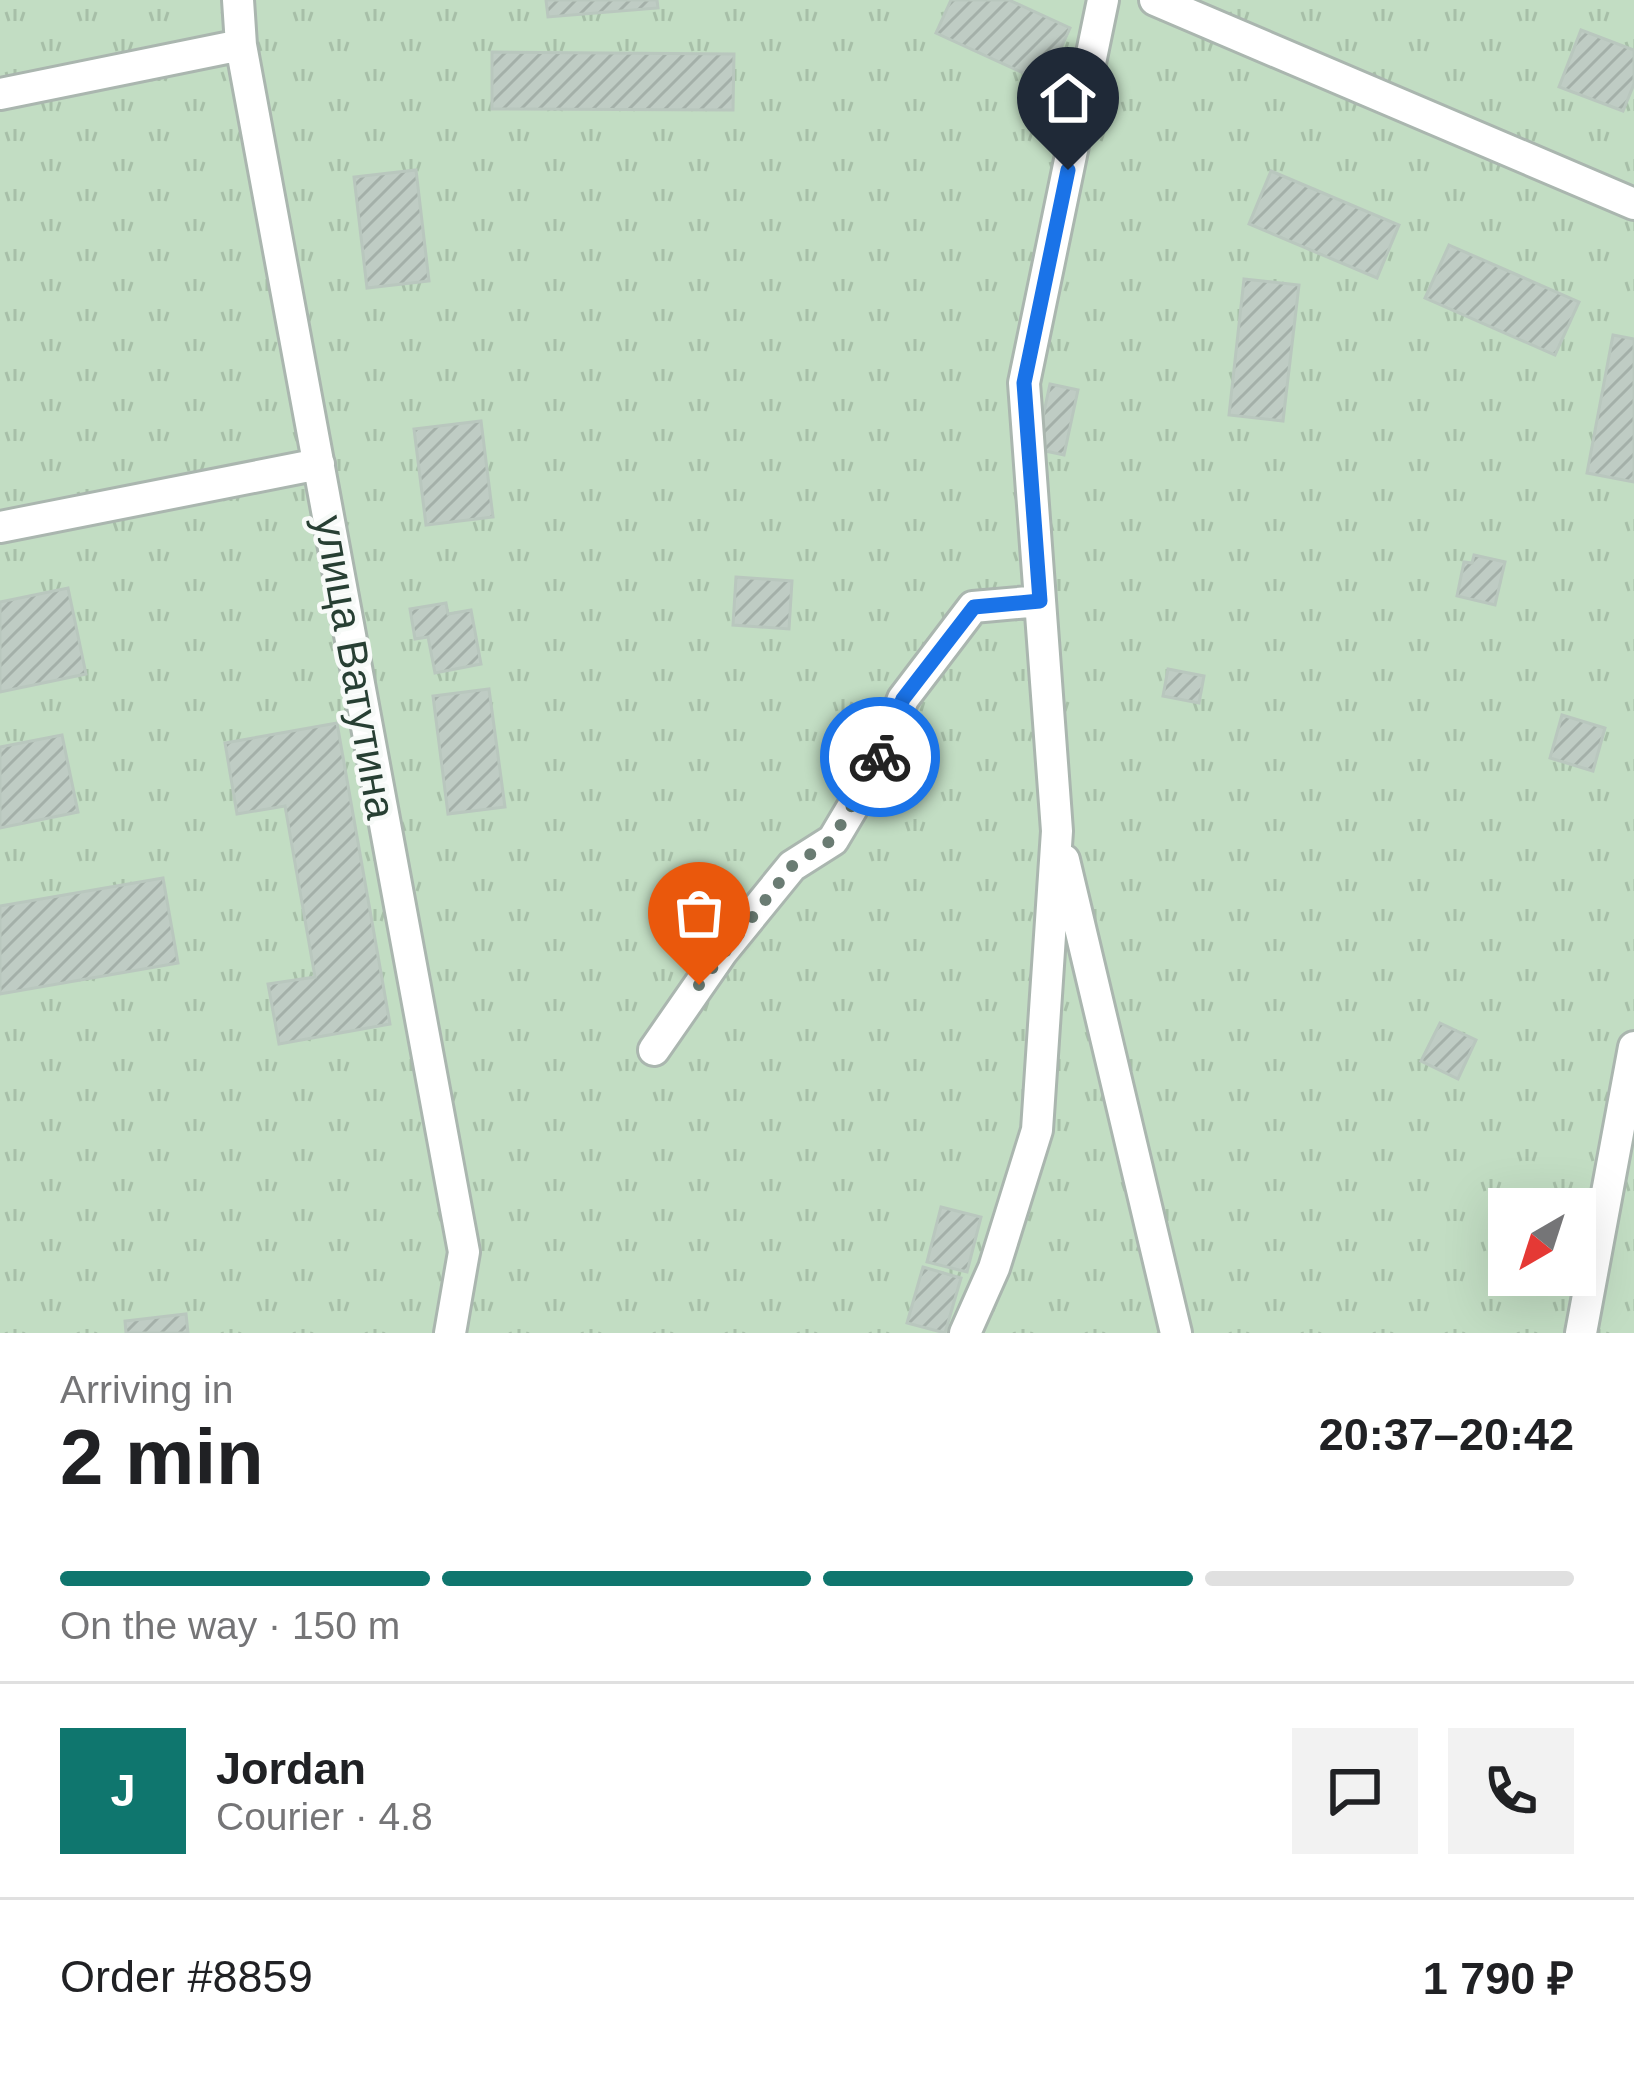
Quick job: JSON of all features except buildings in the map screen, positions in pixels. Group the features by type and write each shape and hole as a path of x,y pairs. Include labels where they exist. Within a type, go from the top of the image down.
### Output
{"street":[{"name":"улица Ватутина","path":"238,0 241,45 464,1252 450,1333"},
{"path":"965,1333 994,1268 1037,1130 1057,831 1024,383 1103,0"},
{"path":"1155,0 1634,204"},
{"path":"0,94 241,45"},
{"path":"0,527 319,464"},
{"path":"654,1050 722,952 792,866 832,840 877,766 903,699 974,607 1040,601"},
{"path":"1057,831 1176,1333"},
{"path":"1581,1333 1634,1047"}],"green space":[{"path":"0,0 1634,0 1634,1333 0,1333"}],"way so far":[{"path":"699,985 792,866 832,840 880,757"}],"route":[{"path":"880,757 903,699 974,607 1040,601 1024,383 1068,170"}]}
